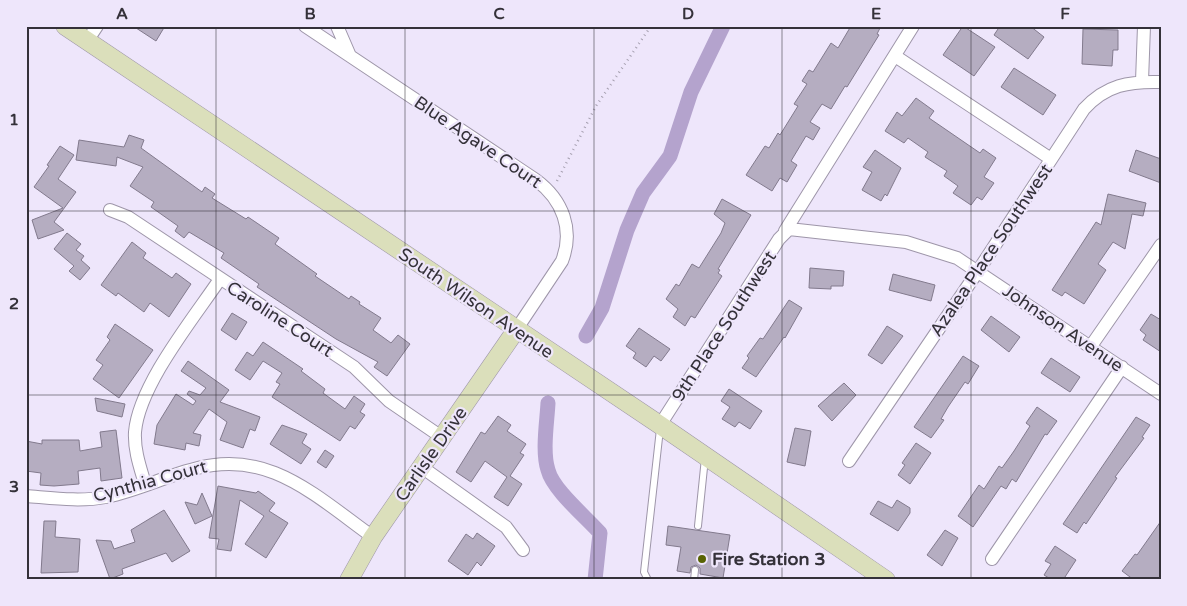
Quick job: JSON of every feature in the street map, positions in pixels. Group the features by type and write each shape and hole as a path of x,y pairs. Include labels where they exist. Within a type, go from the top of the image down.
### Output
{"main road":[{"name":"South Wilson Avenue","path":"65,26 660,425 886,580"},
{"name":"Carlisle Drive","path":"349,580 373,537 423,468 516,330"}],"street":[{"path":"87,41 97,26"},
{"name":"Blue Agave Court","path":"306,26 530,176 551,192 560,204 566,223 567,250 562,261 516,330"},
{"path":"337,26 350,56"},
{"name":"9th Place Southwest","path":"660,425 787,230 913,26"},
{"path":"1142,81 1144,26"},
{"path":"895,56 1051,159"},
{"name":"Azalea Place Southwest","path":"849,461 1093,98 1107,89 1123,83 1161,82"},
{"name":"Caroline Court","path":"110,210 128,218 354,367 389,401 443,438"},
{"name":"Johnson Avenue","path":"787,230 906,242 957,258 1161,394"},
{"path":"1090,346 1161,245"},
{"path":"145,484 138,460 135,434 143,396 220,279"},
{"path":"992,559 1122,367"},
{"name":"Cynthia Court","path":"26,496 89,499 106,497 195,467 220,464 261,469 295,483 373,537"},
{"path":"423,468 506,527 523,550"}],"lane":[{"path":"648,580 644,572 660,425"},
{"path":"698,526 705,456"},
{"path":"694,580 695,570"}],"path":[{"path":"551,192 596,106 651,26"}],"building":[{"path":"133,26 165,26 156,41"},
{"path":"851,26 881,26 877,34 879,35 831,109 822,104 810,122 820,128 813,140 806,136 791,161 797,165 787,182 780,178 772,191 746,175 765,146 769,148 778,133 780,135 798,106 794,104 807,84 802,81 809,70 813,72 831,43 838,48"},
{"path":"963,26 995,47 974,76 943,55"},
{"path":"1000,26 1030,26 1044,37 1028,59 994,35"},
{"path":"1083,29 1118,30 1118,50 1113,50 1112,66 1082,64"},
{"path":"1014,68 1056,95 1043,115 1001,87"},
{"path":"916,98 934,111 929,118 980,153 983,149 996,158 984,177 994,183 982,200 977,197 971,205 953,193 958,186 944,176 947,171 925,157 928,152 908,138 904,143 885,131 897,112 902,116"},
{"path":"129,135 144,140 141,148 202,192 205,187 215,194 212,198 246,219 248,217 279,238 275,244 317,274 315,276 349,299 351,296 360,302 359,304 381,318 373,330 391,343 398,335 410,344 387,376 374,367 378,362 336,339 257,287 259,284 221,258 224,253 189,232 184,238 175,231 178,226 151,207 154,202 130,186 143,167 117,157 116,166 76,160 79,140 124,147"},
{"path":"60,146 74,155 58,179 76,192 54,222 64,230 38,239 32,220 63,208 34,187"},
{"path":"875,150 901,168 887,196 885,194 881,201 862,190 872,172 863,167"},
{"path":"1136,150 1161,159 1161,183 1129,171"},
{"path":"1108,194 1146,203 1143,216 1132,214 1125,249 1113,242 1098,264 1106,270 1084,304 1065,292 1062,296 1052,290 1096,222 1101,225"},
{"path":"722,199 751,215 718,269 720,270 718,273 722,276 695,318 691,316 685,326 673,317 678,309 666,299 676,284 679,286 692,264 699,268 721,233 725,223 714,214"},
{"path":"67,233 81,244 76,250 84,256 81,260 90,268 80,280 69,271 74,266 54,249"},
{"path":"132,242 146,253 143,258 172,278 176,273 191,284 169,317 150,303 144,312 118,293 116,296 101,285"},
{"path":"810,268 844,271 843,286 831,286 831,289 809,288"},
{"path":"893,274 935,285 931,301 889,290"},
{"path":"789,300 802,308 785,338 756,377 742,368 749,358 747,356 760,338 763,339"},
{"path":"232,313 247,322 236,340 221,330"},
{"path":"1151,314 1161,320 1161,352 1143,340 1146,335 1140,330"},
{"path":"991,316 1020,337 1009,352 981,330"},
{"path":"115,324 153,350 119,398 93,379 103,365 96,360 110,340 107,337"},
{"path":"887,326 903,336 882,364 868,355"},
{"path":"639,328 670,349 661,361 654,356 646,367 633,358 636,353 626,346"},
{"path":"263,342 303,369 301,371 325,389 323,393 345,409 354,396 365,404 360,412 365,415 355,429 350,426 340,441 272,397 280,384 276,382 282,373 263,361 250,380 235,370 247,352 253,356"},
{"path":"963,356 979,366 968,384 965,382 948,407 941,419 944,420 931,438 914,427"},
{"path":"1051,358 1080,377 1070,392 1041,373"},
{"path":"188,361 229,390 220,402 260,417 255,431 250,429 243,448 220,440 227,422 209,409 193,433 201,435 199,446 186,443 185,450 154,444 157,425 176,394 193,405 196,401 187,394 189,391 200,395 206,388 181,371"},
{"path":"844,383 856,395 832,421 818,406"},
{"path":"729,389 762,411 750,429 739,422 735,427 722,419 730,407 721,401"},
{"path":"95,398 125,404 122,417 97,411"},
{"path":"1037,407 1057,421 1047,435 1045,434 1016,482 1012,479 1006,489 1001,486 973,527 958,516 979,485 984,489 999,466 1002,468 1030,426 1026,423"},
{"path":"498,416 511,425 507,431 526,444 520,453 524,455 510,476 522,484 508,506 494,497 507,477 485,461 471,482 456,472 481,432 485,434"},
{"path":"1136,417 1150,425 1142,437 1144,438 1115,477 1117,478 1086,524 1084,522 1077,533 1063,524"},
{"path":"282,425 307,434 302,443 311,449 301,464 270,444"},
{"path":"795,428 811,431 805,466 787,462"},
{"path":"116,430 122,478 101,481 100,468 78,471 79,484 40,485 41,473 26,471 26,441 42,444 42,440 79,440 80,451 102,447 100,432"},
{"path":"916,443 931,453 910,484 898,475 905,465 902,463"},
{"path":"325,450 334,456 326,468 317,462"},
{"path":"218,486 256,493 258,491 275,503 269,511 288,523 266,558 245,544 264,516 240,500 231,551 217,549 219,539 209,538"},
{"path":"202,493 212,516 195,524 185,502 197,505"},
{"path":"897,500 910,508 910,513 898,531 870,514 878,501 892,508"},
{"path":"164,510 190,551 172,562 166,553 122,569 123,574 110,579 96,540 111,541 114,549 135,542 131,530"},
{"path":"44,521 56,521 55,537 80,539 78,572 41,573"},
{"path":"1161,521 1161,580 1134,580 1122,571 1135,554 1137,555"},
{"name":"Fire Station 3","path":"668,526 730,535 723,578 700,574 700,568 696,565 691,567 690,573 677,571 681,547 666,545"},
{"path":"945,530 958,538 942,566 927,555"},
{"path":"477,533 495,546 481,566 477,562 468,575 448,561 466,534 473,539"},
{"path":"1055,546 1076,560 1063,580 1052,580 1044,575 1051,564 1045,561"}],"waterway":[{"path":"586,336 602,308 627,230 643,193 670,156 691,92 723,26"},
{"path":"548,403 545,446 546,463 556,486 600,533 595,580"}],"place":[{"name":"Fire Station 3","path":"702,559"}]}
